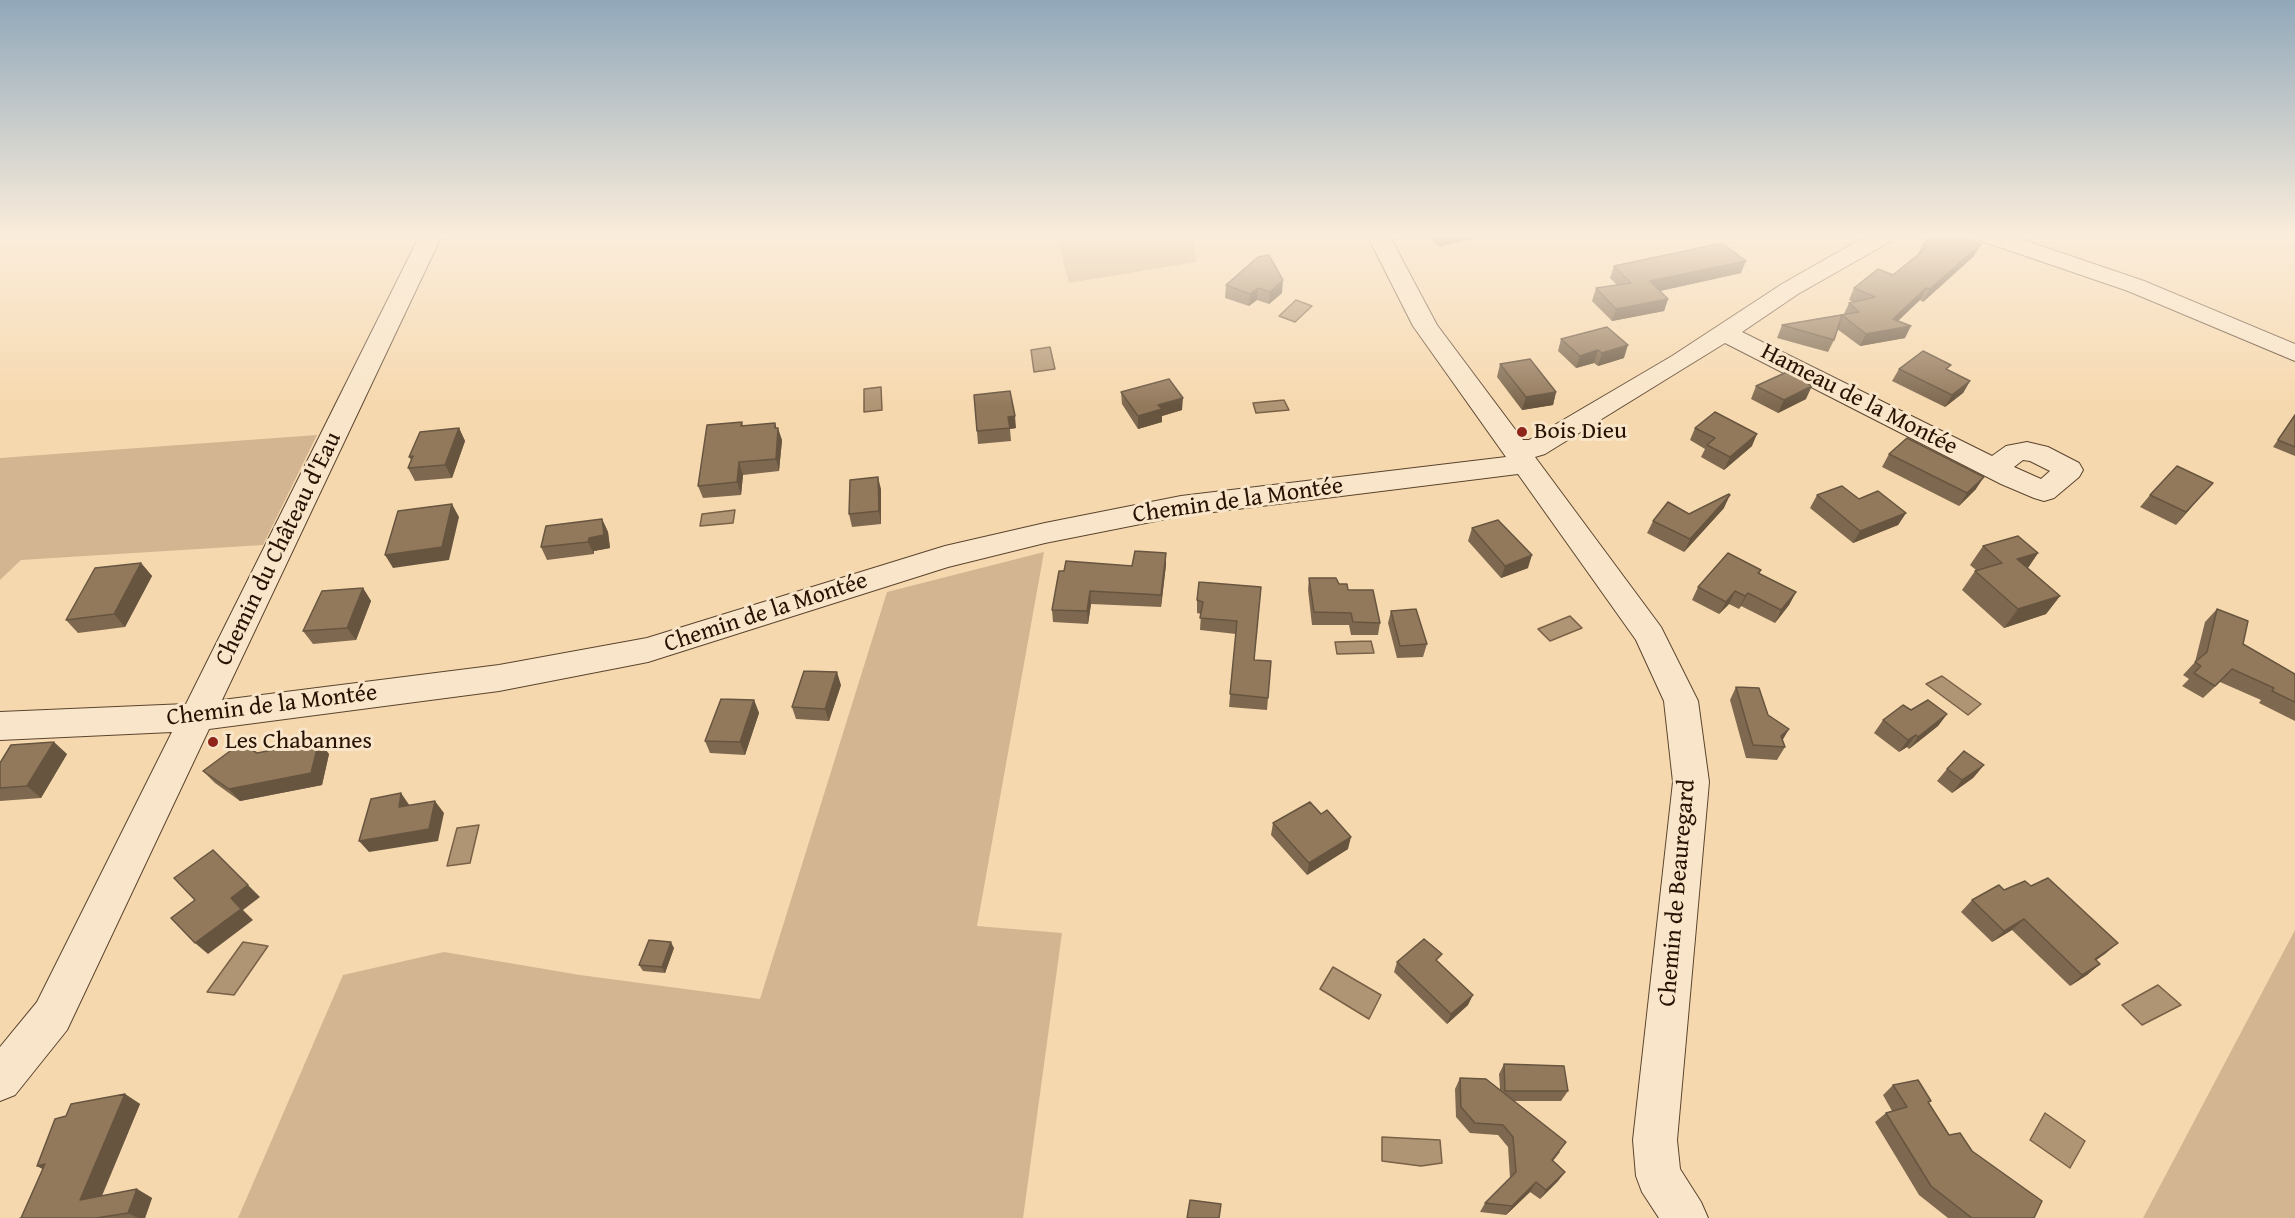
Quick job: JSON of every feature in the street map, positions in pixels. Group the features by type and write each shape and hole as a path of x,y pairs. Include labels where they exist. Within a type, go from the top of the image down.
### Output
{"street":[{"name":"Chemin du Château d'Eau","path":"0,1080 52,1016 403,292"},
{"name":"Chemin de Beauregard","path":"1407,292 1425,326 1650,635 1682,701 1691,782 1655,1140 1658,1176 1685,1218"},
{"name":"Chemin de la Montée","path":"0,726 197,717 499,678 648,651 809,598 945,557 1045,533 1181,506 1521,457 1681,361 1786,292"},
{"path":"2150,292 2295,353"},
{"name":"Hameau de la Montée","path":"1724,333 1994,468"}],"shaded area":[{"path":"1296,300 1312,306 1295,322 1279,316"},
{"path":"1050,347 1055,369 1034,372 1031,350"},
{"path":"881,387 882,410 864,412 864,389"},
{"path":"1284,400 1289,410 1256,413 1253,403"},
{"path":"317,435 263,545 21,560 0,580 0,458"},
{"path":"735,510 733,523 700,526 702,514"},
{"path":"1044,552 977,926 1062,933 1023,1218 238,1218 343,975 444,952 580,975 760,999 887,592"},
{"path":"1570,616 1582,628 1550,641 1538,629"},
{"path":"1371,641 1374,653 1337,654 1335,642"},
{"path":"1942,676 1981,704 1968,715 1926,684"},
{"path":"479,825 470,863 447,866 457,828"},
{"path":"2295,930 2295,1218 2143,1218"},
{"path":"243,942 268,946 234,995 207,992"},
{"path":"1333,967 1381,995 1369,1019 1320,989"},
{"path":"2158,985 2181,1005 2142,1025 2122,1005"},
{"path":"2045,1113 2085,1141 2070,1168 2030,1140"},
{"path":"1382,1137 1440,1140 1442,1163 1421,1166 1382,1161"}],"building":[{"path":"1600,292 1661,292 1668,299 1616,309"},
{"path":"1863,292 1922,292 1893,319 1911,326 1866,334 1842,315 1834,340 1782,325 1859,312 1849,303 1875,297"},
{"path":"1607,327 1628,345 1602,353 1598,350 1580,356 1561,339"},
{"path":"1923,351 1951,365 1946,369 1970,381 1952,395 1899,369"},
{"path":"1530,359 1556,392 1526,397 1500,364"},
{"path":"1789,371 1812,386 1784,400 1756,386"},
{"path":"1169,379 1183,398 1158,405 1162,409 1138,416 1121,392"},
{"path":"1010,391 1015,416 1008,417 1010,428 977,431 974,395"},
{"path":"1715,412 1757,434 1730,457 1707,445 1715,438 1695,428"},
{"path":"2295,415 2295,447 2278,440"},
{"path":"742,422 741,426 775,423 775,428 778,428 776,459 739,462 737,482 698,486 707,425"},
{"path":"459,428 445,465 408,468 413,456 409,457 420,432"},
{"path":"1907,438 1984,477 1967,493 1889,454"},
{"path":"2177,466 2213,483 2186,512 2150,495"},
{"path":"878,477 879,511 849,514 850,480"},
{"path":"1842,486 1859,499 1878,491 1906,513 1860,531 1817,495"},
{"path":"1729,494 1690,539 1653,521 1668,502 1689,514"},
{"path":"452,504 442,547 385,555 398,511"},
{"path":"602,519 604,535 589,538 588,542 541,547 546,526"},
{"path":"1498,520 1532,555 1505,566 1472,528"},
{"path":"2018,536 2038,553 2017,559 2060,596 2018,609 1975,571 2002,563 1983,546"},
{"path":"1135,551 1166,553 1161,595 1090,591 1087,611 1052,610 1059,571 1064,571 1066,561 1132,566"},
{"path":"1728,553 1761,570 1758,573 1796,592 1781,610 1748,593 1745,596 1735,591 1726,602 1698,587"},
{"path":"141,563 114,614 66,620 95,568"},
{"path":"1309,578 1336,578 1339,584 1347,584 1348,590 1373,590 1380,623 1353,622 1351,613 1314,612"},
{"path":"1199,582 1261,587 1254,660 1271,661 1268,698 1230,694 1237,621 1200,618 1203,602 1197,600"},
{"path":"363,588 347,628 303,631 322,591"},
{"path":"1416,609 1427,644 1400,646 1391,611"},
{"path":"2217,609 2248,621 2243,644 2295,674 2295,702 2272,691 2274,688 2232,669 2215,686 2194,673 2201,666 2195,662 2207,652"},
{"path":"804,671 837,672 825,709 792,707"},
{"path":"1736,687 1759,688 1768,715 1789,729 1781,736 1785,747 1753,745"},
{"path":"721,699 754,700 740,742 705,741"},
{"path":"1928,700 1947,714 1918,737 1916,735 1908,740 1883,720 1903,705 1911,710"},
{"path":"319,741 311,773 229,789 203,771 241,743 257,753"},
{"path":"54,742 27,786 0,788 0,763 11,745"},
{"path":"1964,751 1984,765 1962,780 1947,769"},
{"path":"401,793 399,807 435,801 429,829 359,841 371,799"},
{"path":"1310,802 1321,814 1327,810 1351,837 1309,863 1273,823"},
{"path":"213,850 248,885 231,898 241,909 195,943 171,918 195,900 174,878"},
{"path":"2048,878 2118,943 2095,959 2100,964 2082,975 2024,919 2004,931 1972,900 1999,885 2004,890 2025,881 2031,886"},
{"path":"1424,939 1442,954 1436,960 1473,995 1451,1014 1397,962"},
{"path":"649,940 671,942 662,967 639,965"},
{"path":"1504,1064 1564,1066 1568,1091 1505,1091"},
{"path":"1460,1078 1486,1079 1566,1142 1552,1160 1565,1172 1546,1190 1536,1182 1512,1206 1485,1203 1516,1172 1513,1137 1503,1125 1475,1123 1461,1107"},
{"path":"1918,1080 1931,1101 1928,1102 1949,1135 1960,1133 1972,1151 2042,1201 2034,1218 1972,1218 1931,1186 1886,1113 1907,1107 1893,1085"},
{"path":"125,1094 80,1200 137,1189 128,1213 96,1218 21,1218 45,1164 37,1166 55,1119 66,1116 71,1104"},
{"path":"1190,1200 1221,1204 1219,1218 1187,1218"}],"place":[{"name":"Bois Dieu","path":"1522,432"},
{"name":"Les Chabannes","path":"213,742"}]}
